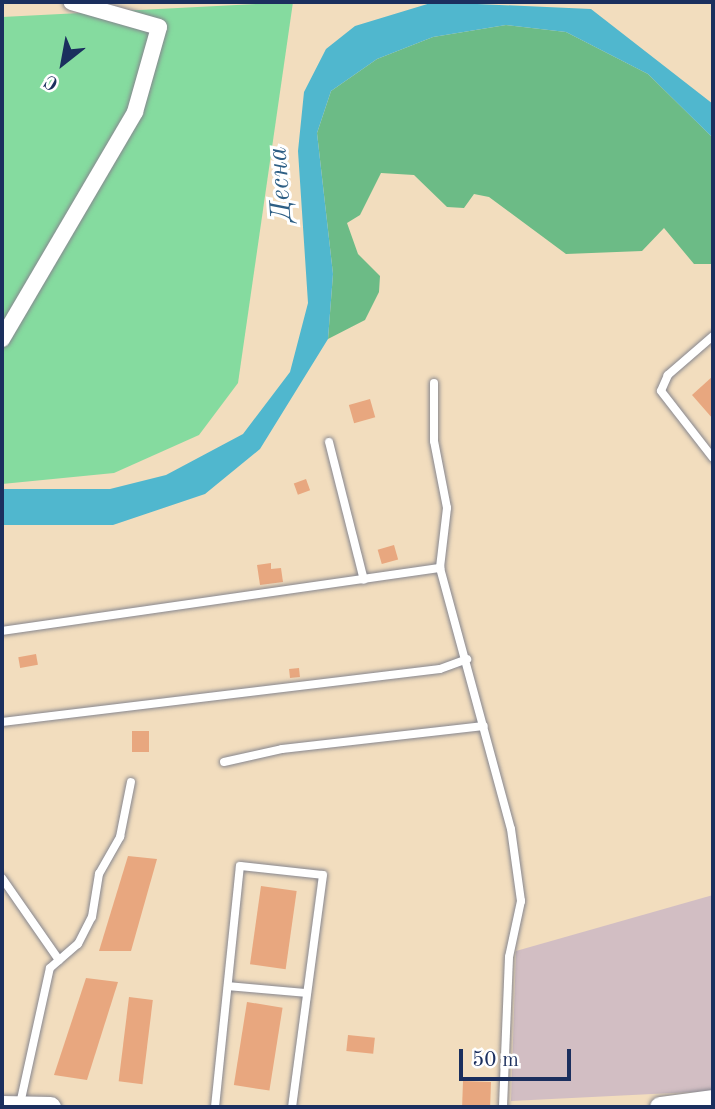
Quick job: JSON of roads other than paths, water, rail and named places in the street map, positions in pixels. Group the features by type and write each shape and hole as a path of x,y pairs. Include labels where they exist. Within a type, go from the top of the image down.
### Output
{"street":[{"path":"2,339 135,113 159,27 71,2"},
{"path":"660,1107 713,1100"},
{"path":"11,1105 50,1107"}],"lane":[{"path":"713,336 668,375 661,391 713,458"},
{"path":"434,383 434,441 447,508 440,568 467,659 511,829 521,901 509,957 503,1107"},
{"path":"329,442 364,580"},
{"path":"2,631 440,568"},
{"path":"2,722 440,669 467,659"},
{"path":"225,762 282,749 484,726"},
{"path":"11,1105 50,968 78,944 92,917 99,874 120,837 131,782"},
{"path":"215,1107 240,866 323,875 292,1107"},
{"path":"2,878 59,960"},
{"path":"228,986 307,993"}],"water":[{"path":"434,2 591,9 713,104 713,138 648,74 566,32 506,25 433,37 377,59 331,91 317,133 333,274 328,339 260,449 205,494 113,525 2,525 2,489 110,489 166,475 243,434 290,372 308,303 298,151 304,92 326,49 355,26"}],"water label":[{"name":"Десна","path":"281,184"}]}
